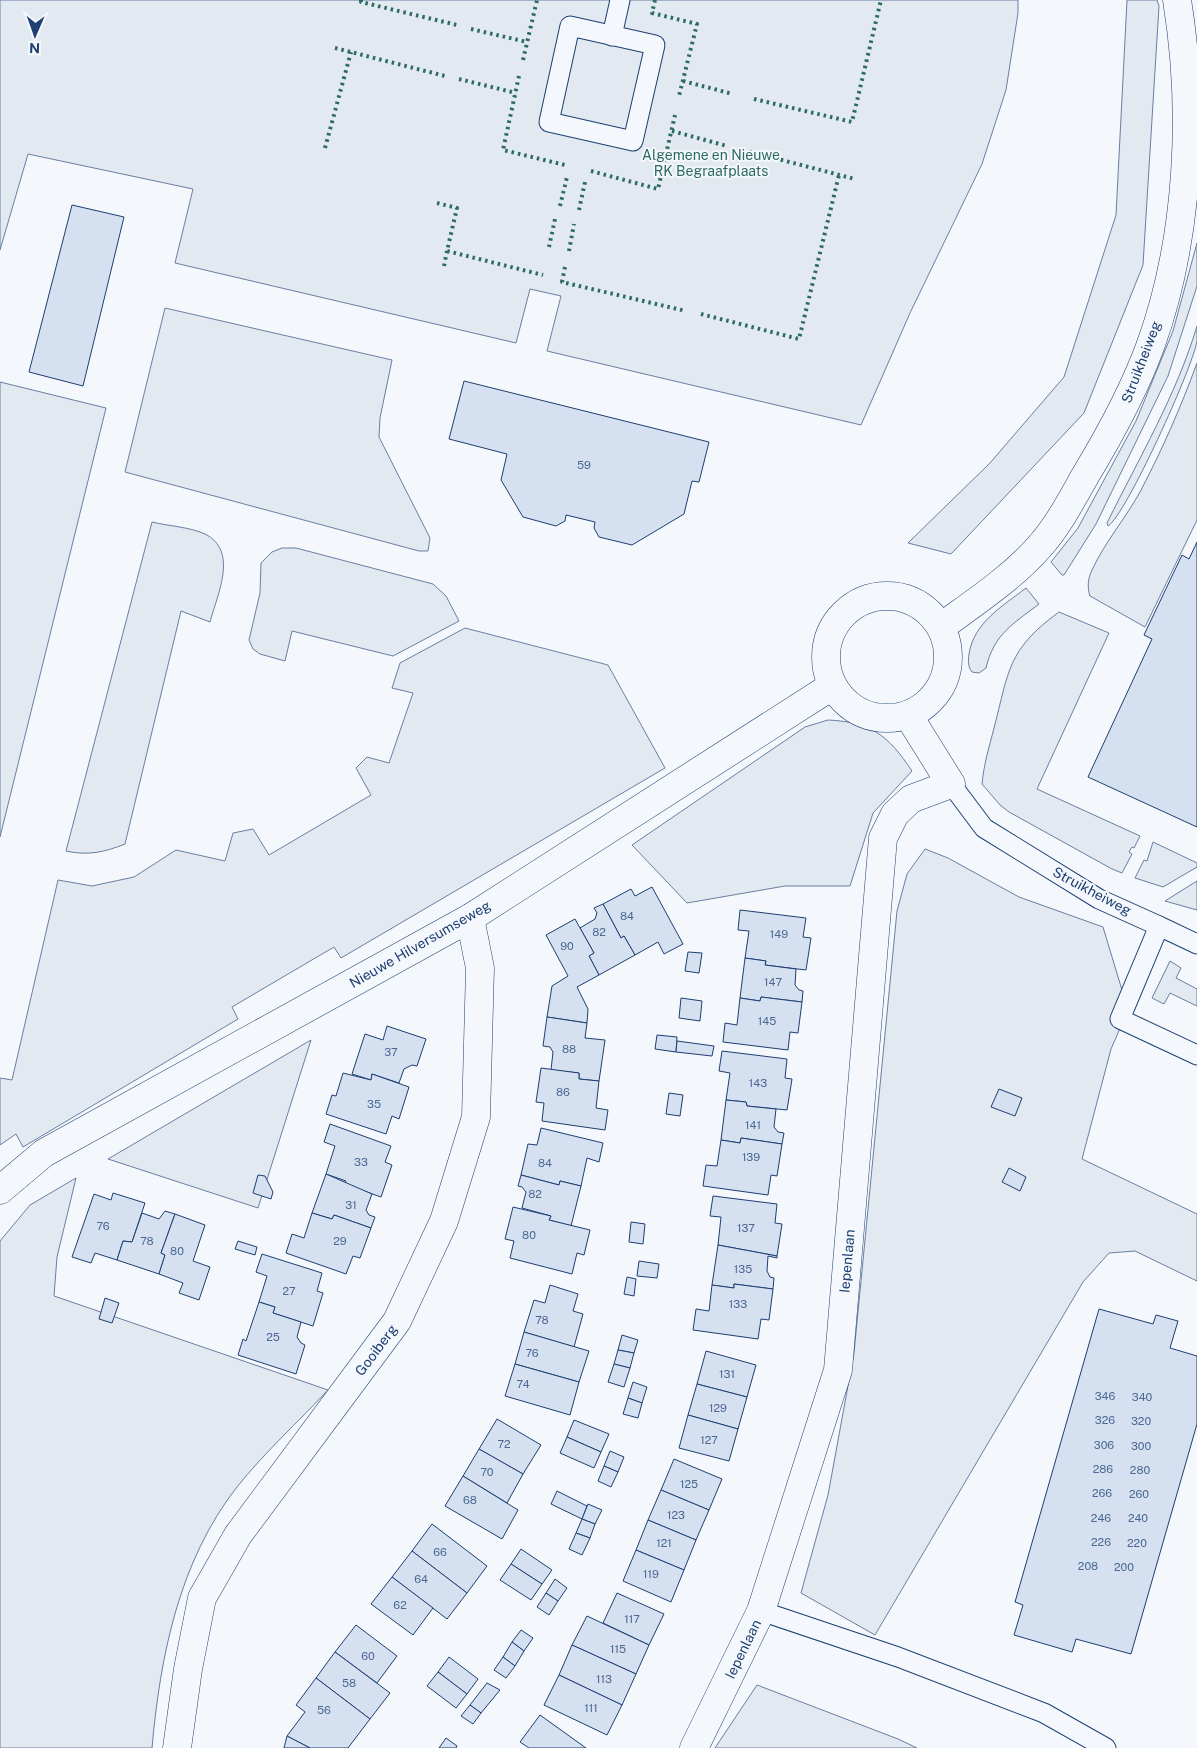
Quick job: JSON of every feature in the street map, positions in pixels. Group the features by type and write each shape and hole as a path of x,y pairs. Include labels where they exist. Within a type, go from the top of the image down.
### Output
{"street":[{"name":"Struikheiweg","path":"941,627 1005,579 1041,545 1118,422 1151,344 1171,271 1182,198 1188,127 1190,36 1177,0"},
{"path":"879,596 908,599 933,616 941,627 948,648 948,670 940,689 927,705 908,715 891,718 873,717 857,711 843,700 832,686 827,672 827,642 841,617 852,607 879,596"},
{"name":"Nieuwe Hilversumseweg","path":"0,1190 44,1153 470,918 832,686"},
{"name":"Struikheiweg","path":"908,715 951,784"},
{"name":"Iepenlaan","path":"694,1748 761,1611 838,1370 883,838 895,814 911,799 951,784"},
{"name":"Gooiberg","path":"177,1748 188,1669 202,1598 238,1535 397,1322 444,1221 476,1117 480,968 470,918"}],"lane":[{"path":"612,36 620,0"},
{"path":"570,26 612,36 655,45 633,141 549,122 570,26"},
{"name":"Struikheiweg","path":"951,784 984,828 1099,899 1197,944"},
{"path":"1159,926 1120,1019 1197,1055"},
{"path":"761,1611 898,1657 1044,1713 1106,1748"}],"green space":[{"name":"Algemene en Nieuwe RK Begraafplaats","path":"0,0 1018,0 1018,13 1006,90 982,164 910,313 861,425 547,351 561,296 530,289 516,343 175,263 193,189 28,154 0,250"},
{"path":"1127,0 1157,0 1159,6 1143,265 1084,413 951,554 908,543 990,463 1064,377 1116,215"},
{"path":"1197,243 1197,286 1168,376 1096,524 1064,575 1062,575 1051,562 1078,528 1136,421 1173,331"},
{"path":"165,308 392,360 380,418 379,437 430,538 428,551 419,551 125,472"},
{"path":"1197,326 1197,341 1193,356 1172,408 1129,496 1117,516 1108,526 1107,523 1168,402"},
{"path":"1197,363 1197,520 1145,627 1090,596 1088,589 1089,579 1103,550 1134,502 1148,476 1171,428"},
{"path":"0,382 106,408 0,837"},
{"path":"152,522 199,532 215,542 221,551 223,562 220,587 210,622 181,611 125,844 96,852 66,851"},
{"path":"282,548 296,548 433,584 446,596 459,621 393,656 292,631 285,661 260,654 253,649 249,640 260,593 261,563 272,552"},
{"path":"1026,588 1039,604 1013,624 999,638 986,668 979,673 972,672 968,661 972,643 977,633 999,608"},
{"path":"1059,612 1109,633 1037,789 1140,836 1134,848 1132,847 1129,852 1132,854 1122,873 1009,812 1000,805 982,784 1007,676 1020,650 1029,638"},
{"path":"465,628 608,665 665,768 341,958 334,947 232,1007 238,1019 23,1147 16,1134 0,1145 0,1078 12,1080 58,880 92,886 134,877 176,850 225,861 233,833 253,829 269,855 371,795 356,768 367,757 389,763 413,693 392,688 400,663"},
{"path":"828,720 856,724 877,733 895,748 912,771 873,813 850,886 785,886 687,903 632,845 805,727"},
{"path":"1153,842 1197,863 1197,867 1163,887 1135,878 1144,860 1147,861"},
{"path":"925,849 948,858 1019,897 1103,927 1128,1010 1111,1049 1082,1159 1197,1214 1197,1281 1135,1251 1109,1253 1083,1282 875,1635 801,1593 828,1495 854,1353 897,911 907,874"},
{"path":"1197,881 1197,910 1165,901"},
{"path":"1170,961 1181,968 1176,978 1197,989 1197,1006 1170,993 1164,1004 1152,998"},
{"path":"311,1040 258,1208 108,1159"},
{"path":"76,1178 57,1257 54,1296 328,1390 247,1474 217,1516 200,1546 176,1611 167,1645 160,1679 152,1748 0,1748 0,1241 30,1205"},
{"path":"757,1685 898,1739 917,1748 715,1748"}],"building":[{"path":"72,205 124,217 83,386 29,372"},
{"path":"464,381 709,442 699,482 692,481 684,514 632,545 599,537 594,528 595,522 566,515 565,521 556,526 523,517 501,480 507,454 449,439"},
{"path":"1197,542 1197,827 1088,777 1152,639 1144,635 1182,555 1189,559"},
{"path":"652,887 683,944 664,954 658,942 635,955 624,936 621,938 603,904 631,889 635,896"},
{"path":"603,904 621,938 624,936 635,955 599,975 589,956 594,953 580,928 595,919 597,913 594,908"},
{"path":"740,910 806,918 803,937 811,938 806,970 765,965 766,961 745,958 749,931 738,930"},
{"path":"575,919 594,953 589,956 599,975 577,987 588,1009 587,1023 547,1017 552,986 568,976 546,935"},
{"path":"688,952 702,953 699,973 685,971"},
{"path":"745,958 766,961 765,965 796,969 795,985 799,990 803,991 802,1002 761,997 760,1001 740,998"},
{"path":"761,997 802,1002 798,1033 790,1032 788,1050 723,1042 725,1023 737,1025 740,998 760,1001"},
{"path":"681,998 702,1001 700,1021 679,1018"},
{"path":"547,1017 587,1023 585,1038 605,1040 599,1081 579,1079 579,1073 551,1070 553,1052 550,1047 543,1046"},
{"path":"387,1026 426,1039 417,1066 412,1065 404,1069 399,1083 372,1074 371,1080 352,1074 365,1034 383,1040"},
{"path":"657,1035 677,1037 676,1052 655,1049"},
{"path":"677,1041 714,1046 712,1056 676,1052"},
{"path":"722,1051 787,1059 785,1078 792,1079 787,1110 747,1106 746,1102 726,1100 730,1073 719,1071"},
{"path":"541,1068 579,1073 579,1079 599,1081 596,1108 608,1110 605,1130 542,1121 544,1103 536,1102"},
{"path":"343,1073 371,1080 372,1074 409,1087 399,1119 392,1116 386,1134 326,1114 332,1095 336,1096"},
{"path":"999,1089 1022,1098 1015,1116 991,1107"},
{"path":"669,1093 683,1095 680,1116 666,1114"},
{"path":"726,1100 746,1102 747,1106 776,1109 774,1127 778,1132 784,1133 782,1144 741,1138 740,1143 721,1140"},
{"path":"330,1124 391,1146 385,1162 392,1165 381,1197 344,1184 346,1181 326,1174 335,1146 324,1142"},
{"path":"541,1128 603,1143 599,1162 587,1158 581,1186 560,1181 559,1185 521,1175 528,1144 537,1145"},
{"path":"741,1138 782,1144 777,1176 771,1175 768,1195 703,1186 706,1165 717,1166 721,1140 740,1143"},
{"path":"1009,1168 1026,1177 1020,1191 1002,1182"},
{"path":"326,1174 372,1194 366,1210 369,1215 375,1217 371,1228 334,1215 332,1219 312,1213"},
{"path":"258,1175 265,1176 273,1192 271,1199 253,1193"},
{"path":"521,1175 559,1185 560,1181 581,1186 571,1226 549,1220 551,1216 522,1208 526,1192 522,1187 518,1186"},
{"path":"113,1193 145,1203 132,1242 123,1241 117,1260 95,1253 91,1263 72,1257 94,1194 111,1200"},
{"path":"713,1196 777,1204 775,1223 782,1224 777,1256 718,1245 721,1217 710,1216"},
{"path":"513,1207 551,1216 549,1220 590,1230 584,1255 577,1253 572,1274 510,1258 514,1241 505,1239"},
{"path":"165,1211 175,1214 161,1253 165,1255 159,1274 117,1260 123,1241 132,1242 142,1213 159,1219"},
{"path":"312,1213 332,1219 334,1215 371,1228 360,1258 353,1256 346,1274 286,1253 292,1234 304,1238"},
{"path":"175,1214 205,1225 193,1261 210,1267 199,1300 179,1293 183,1283 159,1274 165,1255 161,1253"},
{"path":"631,1222 645,1224 643,1244 629,1242"},
{"path":"238,1241 257,1247 255,1255 235,1249"},
{"path":"718,1245 777,1256 777,1258 768,1256 767,1271 770,1277 774,1278 773,1289 734,1284 734,1288 712,1285"},
{"path":"262,1254 322,1273 317,1291 323,1293 313,1326 273,1313 275,1307 259,1302 267,1276 256,1272"},
{"path":"639,1261 659,1264 657,1278 637,1276"},
{"path":"627,1277 636,1279 634,1296 624,1294"},
{"path":"734,1284 773,1289 769,1320 761,1319 758,1339 693,1330 696,1309 709,1311 712,1285 734,1288"},
{"path":"550,1285 578,1294 573,1311 583,1314 574,1347 524,1332 534,1300 545,1303"},
{"path":"105,1298 119,1303 112,1323 99,1319"},
{"path":"259,1302 275,1307 273,1313 301,1322 297,1337 305,1345 296,1374 238,1355 243,1339 246,1341"},
{"path":"1099,1309 1153,1324 1156,1315 1178,1321 1170,1348 1197,1356 1197,1424 1131,1654 1076,1639 1072,1652 1014,1635 1023,1605 1015,1602"},
{"path":"524,1332 589,1351 579,1382 515,1364"},
{"path":"622,1335 638,1340 634,1353 618,1350"},
{"path":"618,1350 634,1353 630,1368 614,1364"},
{"path":"706,1351 756,1365 747,1397 697,1384"},
{"path":"515,1364 579,1382 570,1415 505,1396"},
{"path":"614,1364 630,1368 624,1387 608,1382"},
{"path":"633,1382 647,1387 642,1403 628,1398"},
{"path":"697,1384 747,1397 738,1429 688,1415"},
{"path":"628,1398 642,1403 638,1418 623,1414"},
{"path":"688,1415 738,1429 729,1461 679,1448"},
{"path":"497,1419 541,1445 523,1474 479,1449"},
{"path":"574,1420 609,1434 601,1452 567,1437"},
{"path":"567,1437 601,1452 594,1468 560,1453"},
{"path":"479,1449 523,1474 507,1503 463,1476"},
{"path":"610,1451 624,1457 618,1472 604,1466"},
{"path":"674,1459 722,1479 709,1510 661,1490"},
{"path":"604,1466 618,1472 611,1487 598,1481"},
{"path":"463,1476 518,1510 502,1539 445,1506"},
{"path":"661,1490 709,1510 696,1540 648,1520"},
{"path":"557,1491 587,1506 582,1519 551,1504"},
{"path":"588,1504 602,1510 595,1524 582,1519"},
{"path":"582,1519 595,1524 590,1538 576,1533"},
{"path":"648,1520 696,1540 684,1570 636,1550"},
{"path":"432,1524 487,1566 467,1593 412,1551"},
{"path":"576,1533 590,1538 582,1555 569,1549"},
{"path":"521,1549 552,1570 542,1584 511,1564"},
{"path":"636,1550 684,1570 671,1602 623,1581"},
{"path":"412,1551 467,1593 447,1619 392,1577"},
{"path":"511,1564 542,1584 531,1600 500,1580"},
{"path":"392,1577 433,1608 413,1635 371,1604"},
{"path":"555,1579 567,1588 558,1601 546,1593"},
{"path":"546,1593 558,1601 549,1615 537,1607"},
{"path":"617,1593 664,1614 649,1645 603,1623"},
{"path":"587,1616 649,1645 636,1674 572,1645"},
{"path":"356,1625 397,1656 377,1683 335,1652"},
{"path":"521,1630 533,1638 524,1651 512,1642"},
{"path":"512,1642 524,1651 515,1666 503,1657"},
{"path":"572,1645 636,1674 622,1705 559,1675"},
{"path":"335,1652 390,1693 370,1719 316,1678"},
{"path":"449,1657 478,1679 467,1694 438,1672"},
{"path":"503,1657 515,1666 506,1678 494,1670"},
{"path":"438,1672 467,1694 456,1708 427,1686"},
{"path":"559,1675 622,1705 607,1735 544,1705"},
{"path":"316,1678 370,1719 348,1748 310,1748 287,1736 305,1712 296,1705"},
{"path":"487,1683 500,1690 481,1713 470,1705"},
{"path":"470,1705 481,1713 473,1724 461,1716"},
{"path":"540,1715 586,1748 529,1748 520,1742"},
{"path":"287,1736 310,1748 284,1748"},
{"path":"446,1738 457,1746 456,1748 439,1748"}],"hedge":[{"path":"361,0 361,2 457,25"},
{"path":"523,60 537,0"},
{"path":"655,0 652,13 697,24 679,96"},
{"path":"754,99 852,122 881,0"},
{"path":"471,29 527,42"},
{"path":"335,48 445,76"},
{"path":"325,148 351,52"},
{"path":"519,76 503,150 565,165"},
{"path":"459,79 516,93"},
{"path":"683,81 733,94"},
{"path":"591,171 658,189 675,115"},
{"path":"672,131 727,146"},
{"path":"743,150 855,179"},
{"path":"701,314 799,339 839,175"},
{"path":"560,206 567,177"},
{"path":"579,210 585,182"},
{"path":"437,203 457,208 447,251 543,275"},
{"path":"549,247 555,219"},
{"path":"569,251 574,224"},
{"path":"444,266 447,251"},
{"path":"565,267 562,282 686,311"}]}
